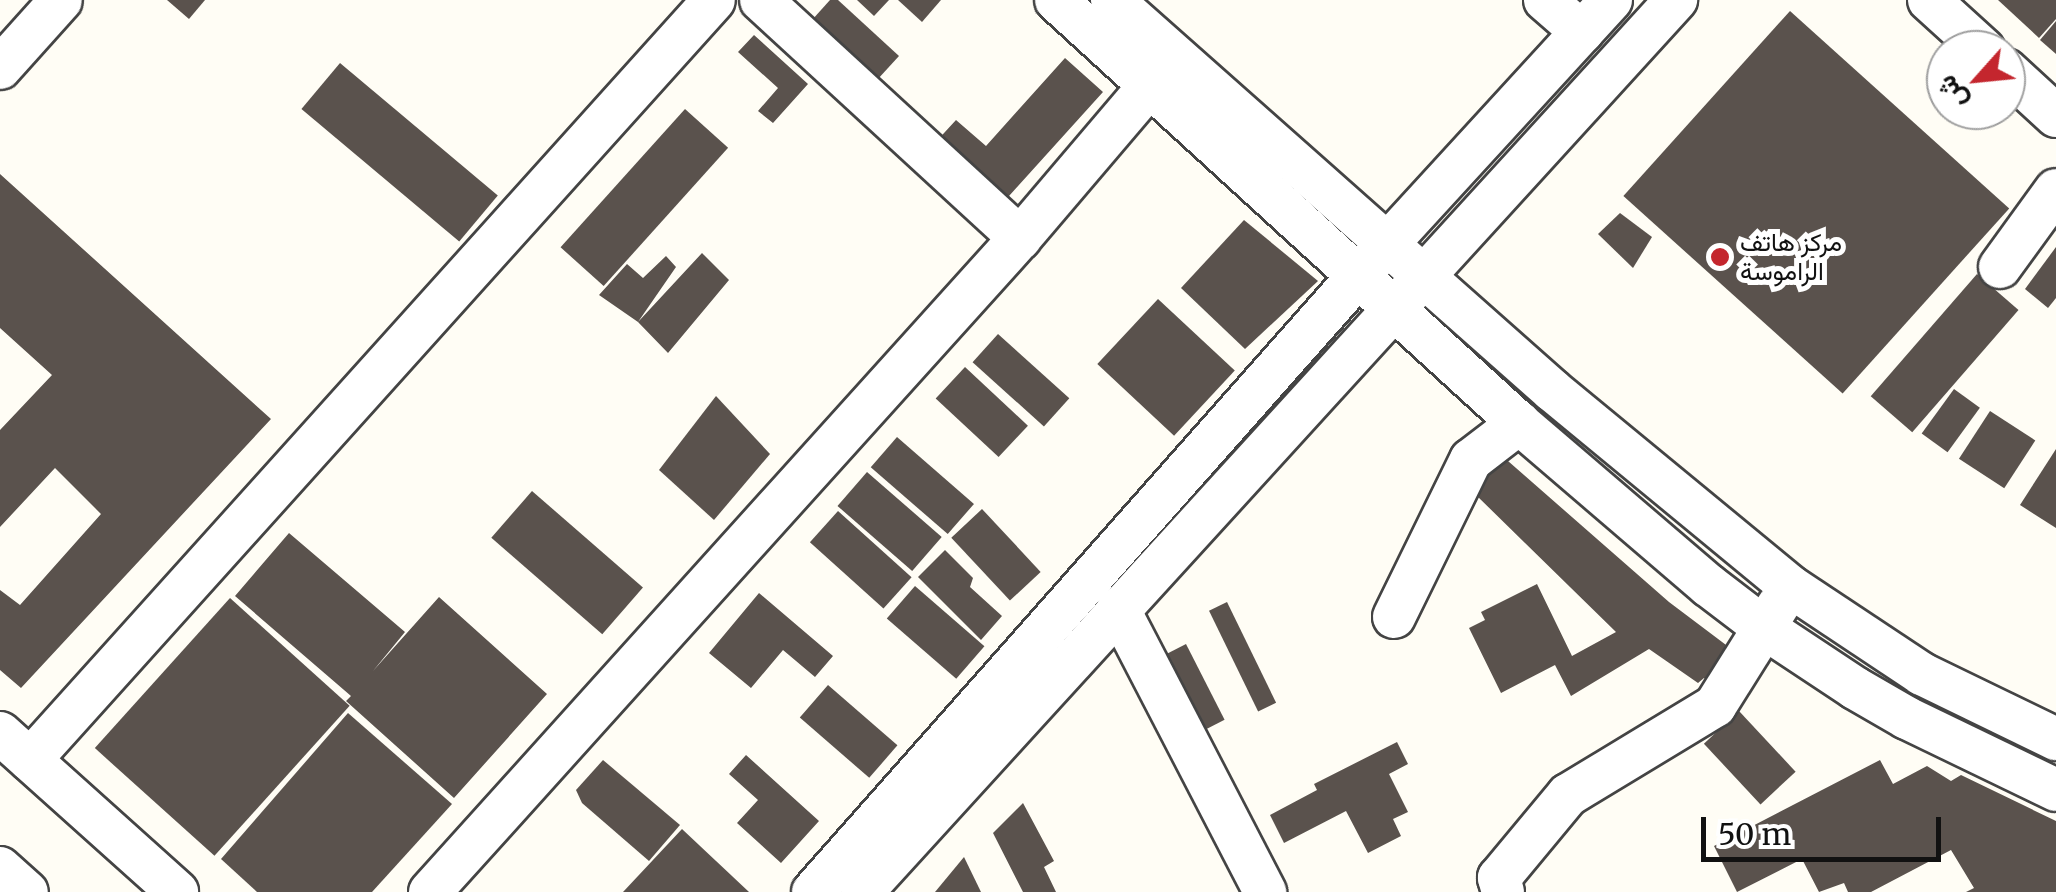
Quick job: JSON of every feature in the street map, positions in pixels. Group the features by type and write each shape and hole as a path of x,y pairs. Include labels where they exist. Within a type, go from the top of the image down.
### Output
{"street":[{"path":"0,68 61,0"},
{"path":"176,892 15,746 714,0"},
{"path":"761,0 1020,238"},
{"path":"1056,0 1150,85 1373,260 1424,274 1675,496 1791,588 1922,674 2056,739"},
{"path":"1112,0 1373,260 1395,306 1520,422 1763,627 1906,718 2056,790"},
{"path":"1545,0 1582,32"},
{"path":"813,892 1373,260 1611,0"},
{"path":"875,886 1118,608 1676,0"},
{"path":"1929,0 1962,30"},
{"path":"430,892 1020,238 1150,85"},
{"path":"2026,88 2056,116"},
{"path":"2000,267 2056,190"},
{"path":"1394,617 1442,510 1470,460 1520,422"},
{"path":"1503,892 1499,878 1568,795 1714,706 1791,588"},
{"path":"1118,608 1265,892"},
{"path":"0,868 26,892"}],"building":[{"path":"167,0 205,0 189,19"},
{"path":"830,0 838,0 899,56 877,80 812,20"},
{"path":"857,0 889,0 874,16"},
{"path":"898,0 941,0 922,22"},
{"path":"1998,0 2056,0 2056,19 2039,38"},
{"path":"1790,11 2009,208 1843,393 1623,196"},
{"path":"2056,21 2056,54 2040,40"},
{"path":"754,35 808,84 773,123 758,111 778,88 738,52"},
{"path":"1065,58 1103,92 1000,206 933,145 956,120 986,146"},
{"path":"340,63 498,195 459,241 301,109"},
{"path":"685,109 728,148 604,286 561,247"},
{"path":"0,174 271,419 21,688 0,670 0,590 20,605 101,514 55,468 0,527 0,430 52,375 0,328"},
{"path":"1620,213 1652,237 1633,268 1598,234"},
{"path":"1244,220 1318,281 1245,349 1181,288"},
{"path":"2056,247 2056,298 2048,308 2025,289"},
{"path":"702,253 729,280 668,353 638,322"},
{"path":"666,256 676,267 638,322 599,295 627,264 643,278"},
{"path":"1977,274 2019,310 1912,432 1871,396"},
{"path":"1158,299 1235,371 1174,436 1097,364"},
{"path":"998,334 1069,398 1044,426 973,362"},
{"path":"965,367 1028,426 999,457 936,398"},
{"path":"1954,389 1980,408 1948,452 1922,433"},
{"path":"716,396 770,454 714,520 659,470"},
{"path":"1990,411 2035,440 2004,488 1959,459"},
{"path":"897,437 974,504 948,534 871,467"},
{"path":"2056,449 2056,528 2020,505"},
{"path":"1500,454 1669,602 1742,657 1712,685 1704,678 1698,683 1649,649 1571,696 1555,665 1501,693 1469,628 1485,620 1481,612 1537,584 1572,656 1616,632 1476,495"},
{"path":"867,472 942,537 912,571 837,506"},
{"path":"532,491 643,587 602,634 491,538"},
{"path":"982,509 1041,572 1010,601 951,538"},
{"path":"838,511 912,577 883,608 810,542"},
{"path":"289,533 405,632 373,671 439,597 547,694 454,798 346,701 351,696 235,596"},
{"path":"945,550 973,578 970,587 1002,616 981,640 918,577"},
{"path":"915,586 984,646 956,679 887,618"},
{"path":"759,593 833,656 815,677 783,650 751,688 709,653"},
{"path":"230,598 350,706 214,856 95,748"},
{"path":"1227,602 1276,703 1258,711 1209,611"},
{"path":"1186,644 1225,720 1204,730 1166,654"},
{"path":"828,685 897,745 869,778 800,717"},
{"path":"1739,711 1796,772 1761,804 1704,744"},
{"path":"348,713 452,804 372,892 257,892 221,859"},
{"path":"1397,742 1408,764 1389,774 1408,812 1393,819 1401,836 1368,853 1346,811 1284,843 1270,815 1317,790 1314,784"},
{"path":"746,755 819,821 781,863 737,823 758,800 729,774"},
{"path":"603,760 680,825 649,861 582,803 576,790"},
{"path":"1880,760 1893,784 1927,766 1951,781 1961,775 2056,821 2056,892 1966,892 1974,888 1951,850 1871,892 1848,892 1844,883 1819,892 1802,859 1737,892 1714,846"},
{"path":"1023,803 1054,861 1044,867 1056,892 1023,892 993,833"},
{"path":"682,829 749,892 623,892"},
{"path":"964,857 981,892 935,892"}],"place":[{"name":"مركز هاتف الراموسة","path":"1720,257"}]}
